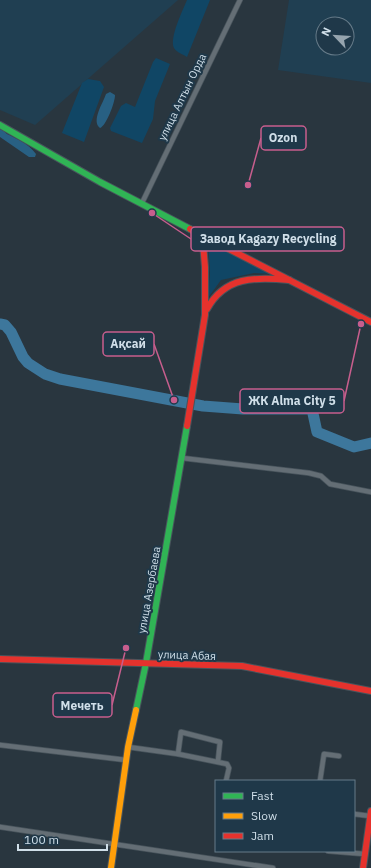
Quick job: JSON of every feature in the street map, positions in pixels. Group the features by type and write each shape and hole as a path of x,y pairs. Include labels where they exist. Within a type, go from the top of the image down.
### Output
{"main road":[{"path":"0,125 142,203 293,281 317,296 371,322"},
{"name":"улица Азербаева","path":"111,868 128,747 146,663 182,458 205,314 205,267 203,243 199,233"},
{"name":"улица Азербаева","path":"205,314 211,300 227,285 266,278 293,281"},
{"name":"улица Абая","path":"0,659 242,666 371,691"},
{"path":"363,868 369,841 371,814"}],"street":[{"name":"улица Алтын Орда","path":"142,203 240,0"},
{"path":"182,458 309,473 321,476 330,484 371,492"},
{"path":"178,754 181,732 220,742 218,761"},
{"path":"0,745 126,760"},
{"path":"128,747 178,754 227,764 229,768 226,780"},
{"path":"320,780 324,754 339,756"},
{"path":"355,814 371,814"},
{"path":"0,827 114,846 273,868"},
{"path":"340,852 365,854"}],"shaded area":[{"path":"0,0 178,0 35,125 0,110"},
{"path":"187,0 210,0 187,57 175,50 173,38"},
{"path":"289,0 371,0 371,83 278,70"},
{"path":"156,58 170,64 155,101 153,119 142,143 111,131 110,128 121,106 126,103 135,107"},
{"path":"88,79 100,81 104,87 84,142 62,133 82,83"},
{"path":"110,92 115,95 114,103 105,123 100,128 97,117 106,94"},
{"path":"0,128 7,134 30,147 36,154 35,157 29,157 0,137"},
{"path":"208,242 274,274 254,273 221,280 208,298 210,273"}],"waterway":[{"path":"0,324 5,325 11,332 23,357 28,363 45,374 60,379 203,406 243,409 312,409 317,432 354,447 371,443"}],"traffic: fast":[{"path":"0,125 100,182 190,229"},
{"path":"136,710 146,663 187,426"}],"traffic: slow":[{"path":"111,868 128,747 136,710"}],"traffic: jam":[{"path":"190,229 371,322"},
{"path":"187,426 205,315 205,267 203,243 199,233"},
{"path":"207,309 214,298 223,290 242,281 253,279 289,280"},
{"path":"0,659 242,666 371,691"},
{"path":"363,868 371,811"}],"place":[{"name":"Ozon","path":"248,185"},
{"name":"Завод Kagazy Recycling","path":"152,213"},
{"name":"ЖК Alma City 5","path":"361,324"},
{"name":"Ақсай","path":"174,400"},
{"name":"Мечеть","path":"126,648"}]}
